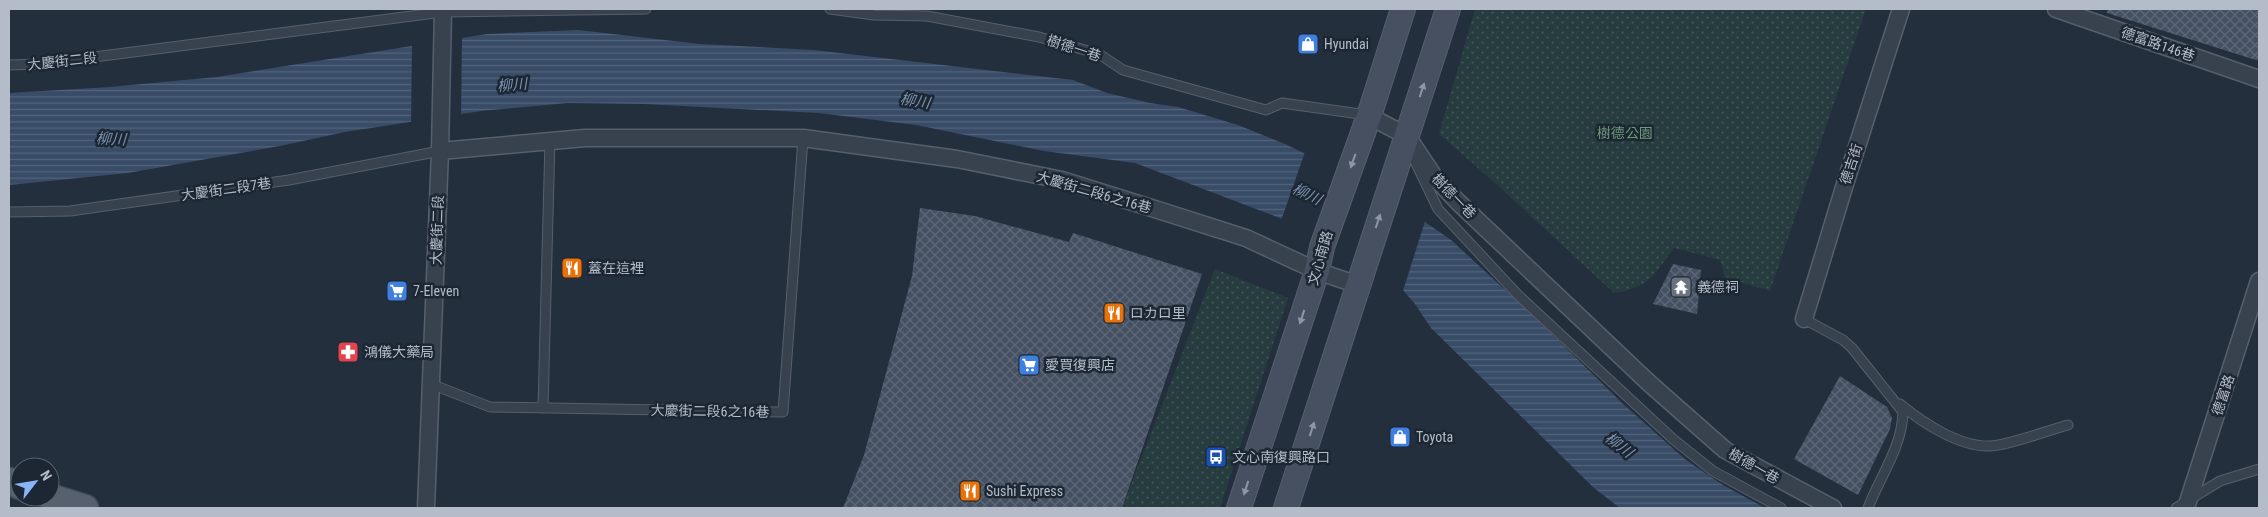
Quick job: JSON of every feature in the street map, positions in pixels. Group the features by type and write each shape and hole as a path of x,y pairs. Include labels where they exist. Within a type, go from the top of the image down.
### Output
{"main road":[{"name":"文心南路","path":"1239,508 1317,271 1322,247 1369,116 1402,9"},
{"path":"1286,508 1448,9"},
{"path":"60,500 85,508"}],"street":[{"name":"德吉街","path":"1804,320 1844,184 1901,9"},
{"name":"德富路146巷","path":"2056,9 2259,79"},
{"name":"大慶街二段","path":"426,508 432,384 443,10"},
{"path":"1369,116 1406,136"},
{"name":"樹德一巷","path":"1406,136 1435,178 1458,202 1649,383 1725,450 1833,508"},
{"name":"大慶街二段6之16巷","path":"440,146 585,138 803,138 957,159 1062,180 1246,238 1317,271 1360,276"},
{"name":"德富路","path":"2184,506 2259,281"}],"lane":[{"path":"443,10 646,9"},
{"name":"樹德一巷","path":"830,9 874,14 927,16 1039,37 1099,54 1123,70 1266,110 1282,103 1369,116"},
{"name":"大慶街二段","path":"9,65 40,64 443,10"},
{"name":"樹德一巷","path":"1406,136 1411,154 1438,209 1518,295 1673,439 1713,471 1781,508"},
{"name":"大慶街二段6之16巷","path":"432,384 490,407 782,412 803,138"},
{"path":"543,408 550,140"},
{"name":"大慶街二段7巷","path":"9,212 70,211 289,180 440,146"},
{"path":"1804,320 1847,344 1903,412 1903,426 1898,443 1868,508"},
{"path":"1889,394 1912,414 1936,429 1951,437 1982,445 1991,446 2068,425"},
{"path":"2184,506 2220,481 2259,469"}],"green space":[{"name":"樹德公園","path":"1475,9 1866,9 1770,291 1725,277 1720,260 1674,248 1656,273 1644,283 1614,293 1439,134"},
{"path":"1215,269 1288,298 1220,508 1122,508"}],"water":[{"name":"柳川","path":"578,30 700,44 814,50 1073,80 1107,93 1178,107 1238,125 1285,144 1373,186 1451,240 1540,322 1622,403 1686,460 1723,485 1765,508 1620,508 1594,488 1431,328 1415,304 1374,257 1285,220 1135,163 1044,151 916,125 819,113 644,104 568,103 481,111 345,132 280,146 128,173 9,185 9,93 110,87 217,77 487,34"}],"pier":[{"path":"462,36 461,117 411,126 412,43"},
{"path":"1305,152 1374,184 1426,218 1402,294 1372,260 1281,221"}],"building":[{"path":"2108,9 2259,9 2259,61 2107,13"},
{"name":"愛買復興店","path":"920,208 975,216 1069,242 1073,233 1202,274 1122,508 843,508 864,455 912,276"},
{"name":"義德祠","path":"1673,264 1701,270 1697,314 1653,304"},
{"path":"1840,376 1887,407 1892,418 1890,429 1858,495 1794,459"}],"place":[{"name":"Hyundai","path":"1308,44"},
{"name":"蓋在這裡","path":"572,268"},
{"name":"義德祠","path":"1681,287"},
{"name":"7-Eleven","path":"397,291"},
{"name":"ロカロ里","path":"1114,313"},
{"name":"鴻儀大藥局","path":"348,352"},
{"name":"愛買復興店","path":"1029,365"},
{"name":"Toyota","path":"1400,437"},
{"name":"文心南復興路口","path":"1216,457"},
{"name":"Sushi Express","path":"970,491"}]}
